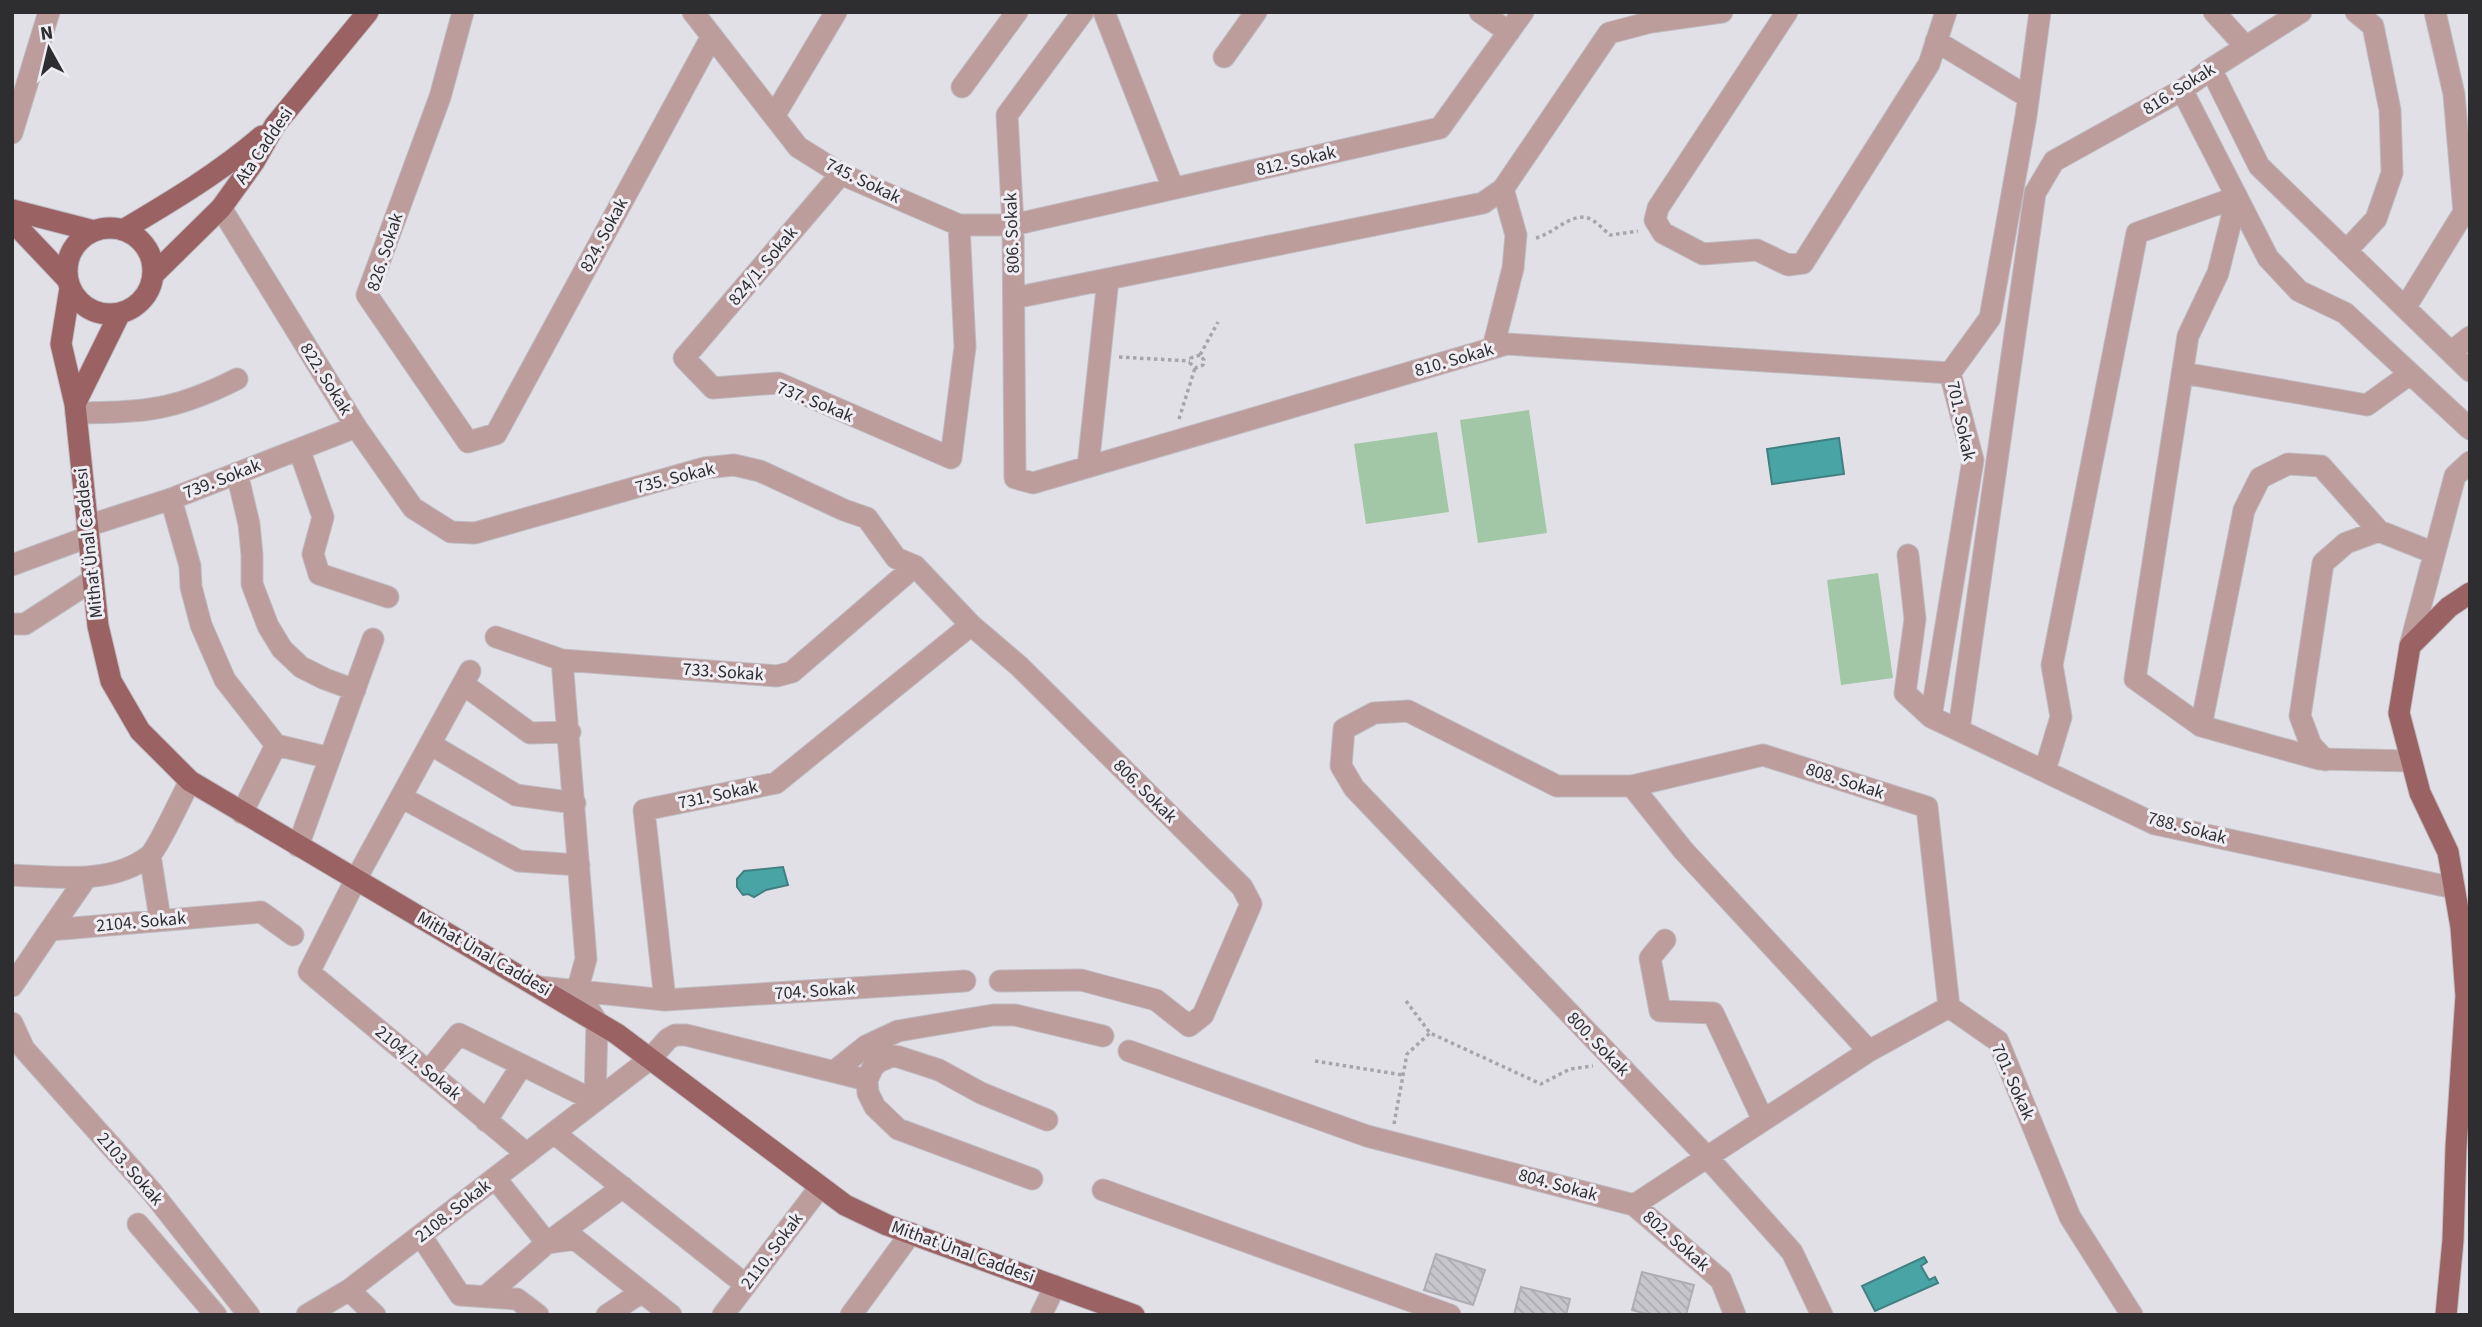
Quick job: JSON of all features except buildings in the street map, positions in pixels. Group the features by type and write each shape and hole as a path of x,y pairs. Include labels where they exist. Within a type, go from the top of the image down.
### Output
{"main road":[{"name":"Ata Caddesi","path":"154,274 221,208 254,162 275,125 369,12"},
{"path":"122,230 220,170 275,125"},
{"path":"12,210 94,231"},
{"path":"12,221 69,284 81,303 92,311 120,313 133,308 151,287 154,274 152,260 146,247 136,236 108,228 94,231 81,239 72,250 67,264 69,284"},
{"name":"Mithat Ünal Caddesi","path":"69,284 61,344 75,408 99,626 111,681 140,731 190,781 597,1022 845,1205 911,1233 1134,1315"},
{"path":"75,408 120,313"},
{"path":"2446,1315 2468,997 2448,852 2420,793 2399,713 2410,646 2449,607 2470,593"}],"street":[{"path":"12,133 49,12"},
{"name":"826. Sokak","path":"463,12 440,97 367,295 468,442 496,435"},
{"name":"745. Sokak","path":"693,12 798,147 841,174 959,225 1013,225"},
{"path":"774,116 836,12"},
{"path":"962,87 1017,12"},
{"name":"806. Sokak","path":"1015,478 1013,225 1007,115 1083,12"},
{"path":"1104,12 1173,188"},
{"path":"1224,57 1256,12"},
{"path":"1480,12 1509,32"},
{"name":"812. Sokak","path":"1013,225 1440,128 1523,12"},
{"path":"1014,298 1483,203 1503,189 1609,33 1651,22 1722,12"},
{"path":"1787,12 1658,208 1655,220 1663,233 1703,254 1757,250 1788,265 1802,263 1929,64 1946,12"},
{"name":"701. Sokak","path":"1931,717 1973,460 1950,373 1990,318 2022,137 2040,12"},
{"path":"2214,12 2246,47"},
{"name":"816. Sokak","path":"2054,161 2182,90 2301,12"},
{"path":"2346,251 2376,219 2392,173 2390,110 2374,26 2356,12"},
{"path":"2405,308 2464,212 2454,94 2435,12"},
{"name":"824. Sokak","path":"496,435 712,36"},
{"path":"1936,41 2028,97"},
{"path":"2211,69 2259,166 2470,371"},
{"path":"2182,90 2268,258 2299,291 2345,313 2470,429"},
{"path":"2022,137 2054,161"},
{"name":"701. Sokak","path":"1959,729 2035,193 2054,161"},
{"name":"824/1. Sokak","path":"684,358 841,174"},
{"path":"1493,348 1513,268 1516,235 1503,189"},
{"path":"2237,197 2218,274 2188,336 2134,680 2201,726 2325,760 2411,761"},
{"path":"2045,770 2061,717 2052,665 2137,233 2237,197"},
{"name":"822. Sokak","path":"221,208 356,427 413,508 450,532"},
{"name":"737. Sokak","path":"684,358 713,388 778,383 951,458 965,347 959,225"},
{"path":"1088,467 1108,279"},
{"path":"2451,352 2470,337"},
{"name":"810. Sokak","path":"1015,478 1033,483 1507,344 1950,373"},
{"path":"2183,373 2367,405 2410,374"},
{"path":"75,408 123,413 167,408 207,394 237,379"},
{"name":"739. Sokak","path":"12,565 87,532 356,427"},
{"path":"299,449 323,517 313,554 319,574 388,597"},
{"path":"2410,646 2455,476 2470,462"},
{"path":"2201,726 2244,510 2260,478 2288,464 2321,466 2379,531 2434,553"},
{"name":"735. Sokak","path":"450,532 475,533 704,468 734,465 760,471 867,518 896,558 915,566 971,625"},
{"path":"237,473 249,524 251,584 268,626 282,649 301,667 355,690"},
{"path":"171,499 190,566 191,587 201,625 225,680 276,745 330,758"},
{"path":"2325,760 2311,745 2300,716 2323,563 2346,543 2379,531"},
{"name":"788. Sokak","path":"1908,555 1915,619 1905,693 1931,717 2155,824 2454,888"},
{"name":"733. Sokak","path":"496,637 562,660 777,676 792,673 915,566"},
{"path":"12,624 25,624 93,580"},
{"name":"806. Sokak","path":"971,625 1018,666 1242,887 1251,904 1203,1015 1189,1026 1156,1000 1081,980 1000,981"},
{"name":"731. Sokak","path":"665,1000 644,810 776,783 971,625"},
{"path":"298,846 373,639"},
{"path":"428,1072 459,1034 595,1101 597,1022 577,991 586,959 570,732 562,660"},
{"path":"356,880 467,678 530,733 570,732"},
{"name":"800. Sokak","path":"1632,786 1557,786 1408,711 1374,713 1344,729 1341,766 1354,788 1707,1157 1792,1252 1822,1315"},
{"path":"430,744 516,795 575,803"},
{"path":"242,813 276,745"},
{"name":"808. Sokak","path":"1632,786 1763,755 1927,807 1949,1007"},
{"path":"12,875 86,878 120,870 150,855 190,781"},
{"path":"1632,786 1683,850 1868,1051"},
{"path":"401,797 520,861 579,865"},
{"path":"150,855 160,919"},
{"path":"12,986 86,878"},
{"name":"2104/1. Sokak","path":"356,880 309,972 527,1154"},
{"name":"2104. Sokak","path":"50,930 261,912 293,935"},
{"path":"1665,940 1650,958 1661,1011 1713,1013 1763,1121"},
{"name":"704. Sokak","path":"540,988 665,1000 965,981"},
{"path":"1634,1205 1868,1051 1949,1007"},
{"name":"701. Sokak","path":"1949,1007 1998,1041 2070,1217 2132,1315"},
{"path":"836,1070 866,1046 898,1031 993,1015 1015,1015 1102,1036"},
{"name":"2103. Sokak","path":"12,1023 24,1049 152,1192 249,1315"},
{"name":"2108. Sokak","path":"307,1315 349,1290 421,1236 650,1059 675,1035 686,1035 836,1070 867,1080"},
{"name":"804. Sokak","path":"1129,1051 1367,1136 1634,1205"},
{"path":"1032,1179 898,1129 876,1107 869,1093 867,1080 873,1066 878,1062 892,1056 899,1057 939,1070 981,1093 1046,1119"},
{"path":"486,1121 522,1065"},
{"path":"554,1133 746,1284"},
{"path":"495,1178 547,1243"},
{"path":"485,1297 547,1243 623,1187"},
{"name":"2110. Sokak","path":"723,1315 820,1187"},
{"path":"1103,1190 1450,1315"},
{"name":"802. Sokak","path":"1634,1205 1721,1280 1735,1315"},
{"path":"138,1224 216,1315"},
{"path":"850,1315 911,1233"},
{"path":"421,1236 460,1295 517,1299 538,1315"},
{"path":"547,1243 575,1239 671,1315"},
{"path":"1041,1315 1055,1286"},
{"path":"349,1290 375,1315"},
{"path":"607,1315 642,1292"}],"path":[{"path":"1516,235 1538,238 1574,218 1589,218 1610,235 1659,226"},
{"path":"1200,355 1218,322"},
{"path":"1100,355 1190,361"},
{"path":"1190,361 1193,356 1200,355"},
{"path":"1195,368 1203,365 1204,359 1200,355"},
{"path":"1190,361 1195,368"},
{"path":"1171,443 1195,368"},
{"path":"1406,1001 1430,1033 1541,1084 1570,1069 1617,1064"},
{"path":"1391,1142 1407,1054 1430,1033"},
{"path":"1315,1061 1403,1075"}],"green space":[{"path":"1529,410 1547,533 1478,543 1460,420"},
{"path":"1437,432 1449,512 1366,524 1354,444"},
{"path":"1878,573 1893,678 1841,685 1827,580"}],"water":[{"path":"1839,438 1844,474 1772,484 1767,449"},
{"path":"783,867 788,885 766,890 754,897 743,895 737,887 737,879 744,871"},
{"path":"1924,1257 1927,1262 1921,1266 1929,1280 1935,1277 1938,1283 1875,1311 1862,1286"}]}
